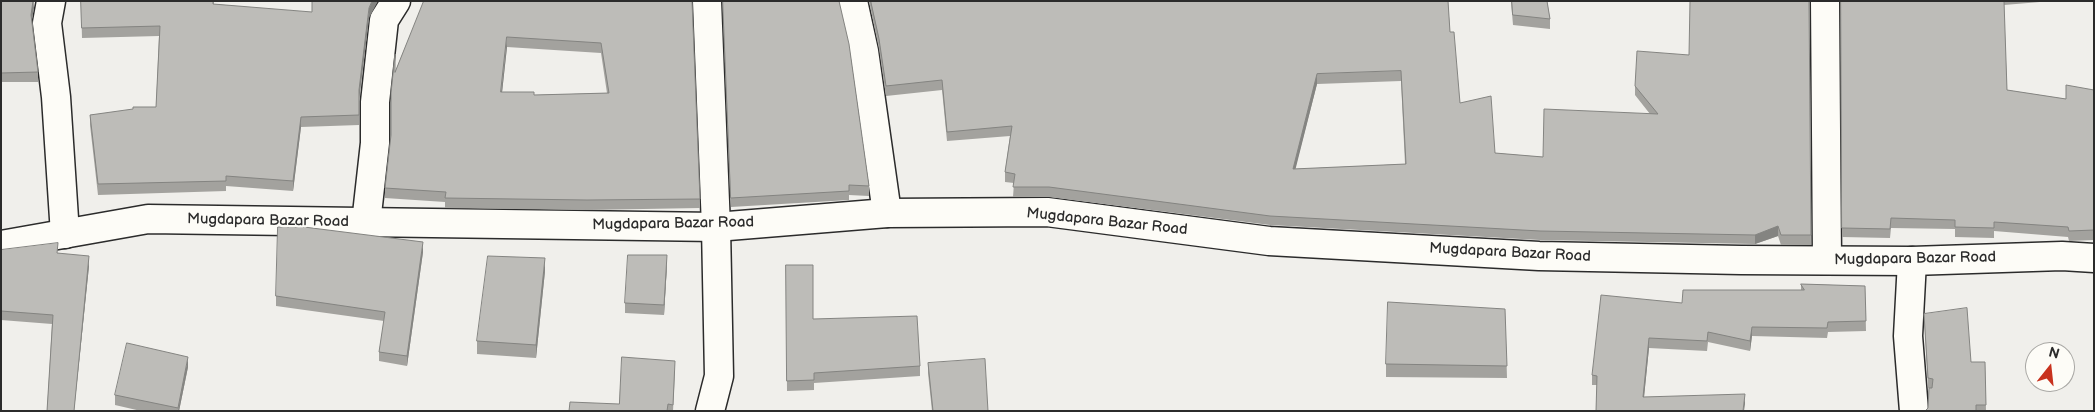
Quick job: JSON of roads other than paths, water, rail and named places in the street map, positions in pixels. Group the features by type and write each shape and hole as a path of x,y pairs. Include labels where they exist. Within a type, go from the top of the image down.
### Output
{"street":[{"path":"51,1 47,23 56,97 65,234"},
{"path":"366,222 375,144 375,102 384,20 396,1"},
{"path":"708,1 719,376 710,411"},
{"path":"852,1 864,51 887,213"},
{"path":"1825,1 1827,260"},
{"name":"Mugdapara Bazar Road","path":"1,245 148,219 716,227 887,213 1046,212 1269,241 1540,256 1741,260 1912,260 2062,256 2094,258"},
{"path":"1912,260 1908,336 1914,411"}]}
